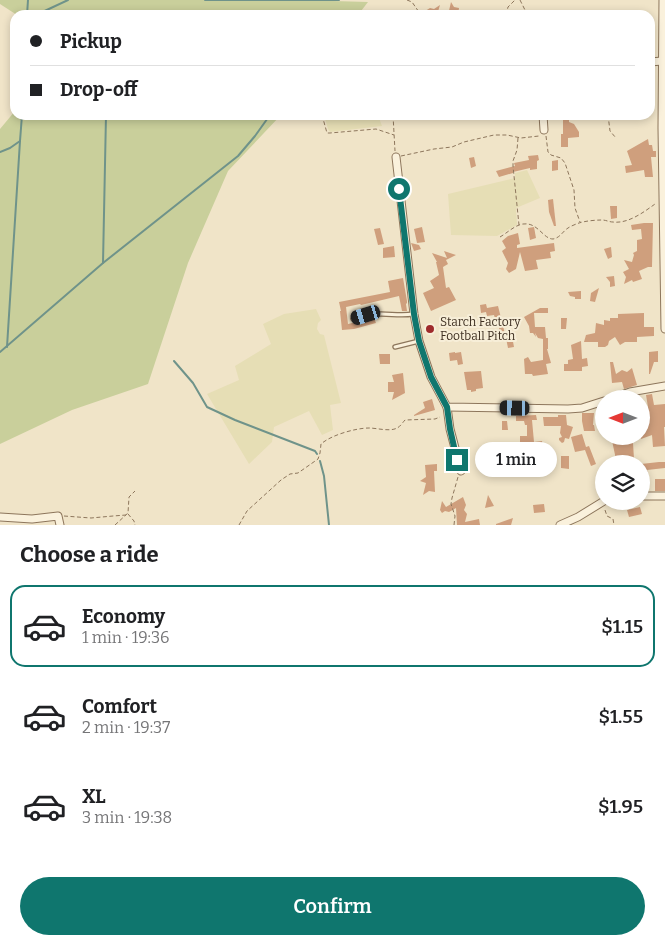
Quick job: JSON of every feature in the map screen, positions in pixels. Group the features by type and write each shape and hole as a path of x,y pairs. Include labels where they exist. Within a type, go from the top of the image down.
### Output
{"street":[{"path":"663,0 665,329"},
{"path":"655,62 662,61"},
{"path":"543,120 544,130"},
{"path":"396,157 414,314 419,341 431,377 448,410 460,471"},
{"path":"642,390 665,386"},
{"path":"448,410 568,409 582,408 595,404"},
{"path":"650,496 665,496"},
{"path":"560,525 595,507"},
{"path":"0,517 32,519 58,516 60,525"}],"lane":[{"path":"353,319 366,315 403,316 414,314"},
{"path":"395,347 419,341"}],"path":[{"path":"407,0 412,2 418,10"},
{"path":"507,10 515,0"},
{"path":"323,120 327,132 330,133 376,129 394,135"},
{"path":"393,120 396,157 452,147 464,142 494,135 521,138 539,136 544,130 547,137 548,152 561,158 565,163 574,190 575,208 580,222"},
{"path":"609,120 610,131 616,138"},
{"path":"518,137 518,150 513,166 519,225"},
{"path":"500,237 524,223 539,228 546,237 551,239 580,222 603,220 623,222 664,201"},
{"path":"239,525 247,511 281,480 290,474 298,473 318,459 321,444 328,438 366,428 398,428 405,420 435,419 448,410"},
{"path":"454,525 455,516 451,504 460,471"},
{"path":"115,525 127,514 129,497 135,491"},
{"path":"606,510 608,516 613,519 614,525"},
{"path":"58,516 91,518 127,514"},
{"path":"127,514 134,521 135,525"}],"shaded area":[{"path":"325,120 380,120 382,126 330,132"},
{"path":"527,170 540,198 516,208 517,225 497,236 451,235 448,194 515,178 515,173"},
{"path":"316,309 321,320 318,323 317,329 320,334 324,335 341,403 330,405 333,430 322,435 309,411 274,427 272,442 249,464 207,394 239,380 235,366 271,344 263,324 284,314"}],"green space":[{"path":"0,0 298,0 368,2 362,10 10,10 0,4"},
{"path":"10,117 10,120 276,120 228,171 188,263 148,384 72,410 0,444 0,129"}],"building":[{"path":"451,2 454,7 459,8 459,10 449,10"},
{"path":"440,5 438,10 427,10 430,8 434,9"},
{"path":"563,120 569,120 579,132 579,137 568,138 568,147 561,147 561,134 563,134"},
{"path":"648,139 653,151 656,151 656,157 651,157 653,177 645,177 644,170 626,173 625,166 632,165 627,151"},
{"path":"538,155 537,169 530,170 530,168 499,177 496,171 515,166 514,163 529,160 528,156"},
{"path":"474,157 476,166 471,168 469,158"},
{"path":"558,160 558,170 552,171 552,161"},
{"path":"553,199 556,226 554,226 549,212 548,200"},
{"path":"610,206 617,206 617,218 611,219"},
{"path":"653,223 652,267 639,271 642,279 633,282 632,280 624,284 626,277 623,272 629,269 624,260 632,262 633,253 637,251 637,240 642,239 641,229 632,230 631,225"},
{"path":"422,227 425,242 417,243 414,229"},
{"path":"534,227 536,238 530,240 528,228"},
{"path":"380,228 384,244 378,245 374,229"},
{"path":"518,233 520,244 517,245 517,248 554,243 555,251 550,252 551,258 536,260 538,269 525,271 520,252 516,269 509,273 506,269 508,263 502,251 506,248 502,241 508,236"},
{"path":"411,243 419,245 421,249 414,251"},
{"path":"394,246 395,257 383,258 383,248"},
{"path":"611,247 612,257 608,259 604,249"},
{"path":"444,251 456,255 446,260 448,264 443,267 446,288 449,287 456,300 431,311 423,293 434,288 430,281 439,275 437,262 432,253 447,258"},
{"path":"614,276 615,286 610,287 610,282 606,277"},
{"path":"403,278 407,311 402,311 399,296 346,307 348,324 374,318 376,323 342,330 339,302 390,292 388,281"},
{"path":"599,288 595,302 590,301 591,293"},
{"path":"581,291 581,299 575,299 568,292"},
{"path":"486,304 487,308 498,306 505,334 500,335 498,321 496,322 494,315 487,316 486,312 481,313 480,305"},
{"path":"540,308 548,308 548,313 534,313 535,327 545,327 546,338 548,338 547,349 551,363 546,364 548,374 533,376 532,374 525,374 524,359 528,357 531,362 543,360 543,339 538,338 535,333 536,337 533,333 530,333 529,326 524,317"},
{"path":"644,313 644,327 654,327 654,336 637,337 637,342 625,342 620,345 615,337 605,347 598,347 598,342 584,342 586,335 595,333 596,323 604,325 604,320 610,321 610,318 618,318 618,314"},
{"path":"561,318 567,318 566,329 561,329"},
{"path":"511,331 514,347 508,348 505,333"},
{"path":"581,341 582,359 587,358 588,366 582,367 582,371 564,371 564,364 568,364 568,360 573,359 571,345"},
{"path":"658,351 658,362 654,362 649,374 649,352"},
{"path":"461,352 463,364 458,365 457,360 450,361 449,353"},
{"path":"379,354 390,354 390,364 380,364"},
{"path":"610,362 613,362 616,374 622,370 627,372 632,368 637,385 624,389 622,382 612,383"},
{"path":"481,371 483,388 471,392 471,390 467,390 464,372"},
{"path":"403,373 405,393 392,400 394,392 388,392 388,382 394,382 392,375"},
{"path":"650,394 652,394 654,405 665,404 665,446 653,447 652,435 650,436"},
{"path":"432,399 435,410 414,416 425,408 423,402"},
{"path":"582,413 594,413 593,425 595,431 584,431"},
{"path":"536,415 537,420 532,420 534,442 542,441 544,452 535,457 531,450 524,450 522,456 518,448 520,447 520,436 527,436 527,425 525,425 524,421 516,421 516,416"},
{"path":"558,415 566,415 567,425 573,427 569,439 565,438 562,443 559,440 562,437 560,433 561,426 544,426 543,417 558,417"},
{"path":"502,421 507,421 508,430 502,430"},
{"path":"582,434 586,447 589,446 595,464 591,466 585,450 575,452 571,437"},
{"path":"613,445 633,445 634,455 615,455"},
{"path":"561,456 569,456 569,469 561,468"},
{"path":"665,462 665,468 650,470 650,463"},
{"path":"437,464 437,471 434,471 435,492 429,491 423,495 426,483 420,481 426,477 425,465"},
{"path":"547,467 548,474 535,476 534,468"},
{"path":"655,479 665,479 665,491 655,491"},
{"path":"488,495 494,506 485,508"},
{"path":"463,497 466,505 464,510 467,514 465,522 479,519 480,525 457,525 456,508 442,513 440,510 442,501 446,507"},
{"path":"544,504 545,512 534,513 533,505"},
{"path":"627,510 641,510 642,514 629,517"},
{"path":"513,518 511,525 496,525 496,524"}],"waterway":[{"path":"27,10 28,0"},
{"path":"47,10 68,0"},
{"path":"205,0 339,0"},
{"path":"0,152 20,141 22,120"},
{"path":"103,263 106,120"},
{"path":"0,352 103,263 238,156 266,120"},
{"path":"7,347 20,141"},
{"path":"174,361 193,383 207,407 315,451 317,454"},
{"path":"320,461 324,476 329,525"}],"place":[{"name":"Starch Factory Football Pitch","path":"430,329"}],"route":[{"path":"399,189 419,341 431,377 447,407 457,460"}]}
